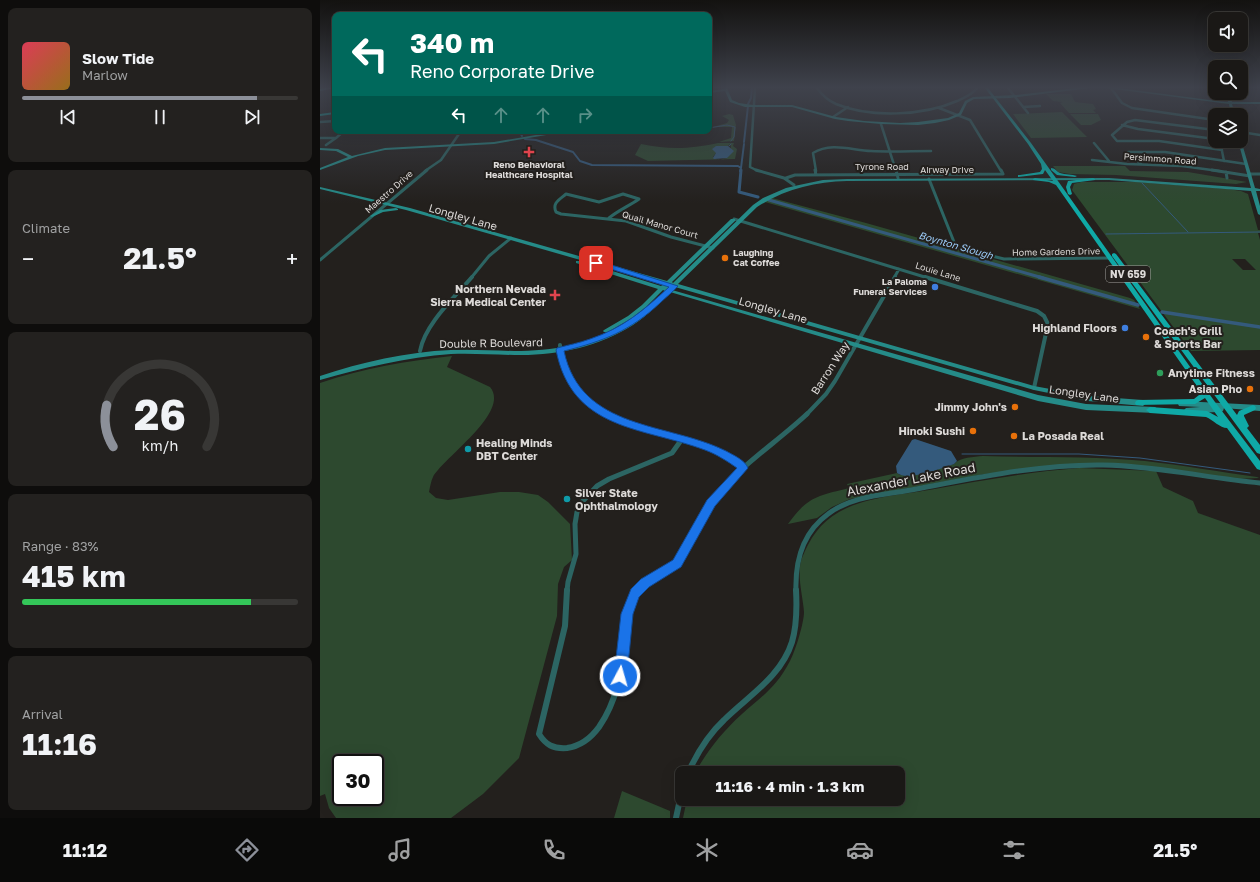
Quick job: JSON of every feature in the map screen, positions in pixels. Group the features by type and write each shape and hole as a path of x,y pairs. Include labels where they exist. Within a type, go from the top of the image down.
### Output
{"main road":[{"name":"NV 659","path":"1017,126 1043,163 1070,194 1226,407 1260,450"},
{"path":"320,169 351,157 375,151 397,148 498,143 540,134"},
{"name":"NV 659","path":"1030,144 1037,149 1052,169 1058,184 1215,407 1260,467"},
{"path":"1242,148 1260,214"},
{"path":"320,149 337,150 351,157"},
{"path":"1020,176 1042,173 1044,169 1043,163"},
{"path":"1052,169 1062,174 1076,176"},
{"path":"868,180 897,176 929,179"},
{"name":"Airway Drive","path":"669,287 694,267 710,247 760,199 794,185 838,178 897,176 1020,176 1233,186"},
{"name":"Airway Drive","path":"737,220 759,203 775,194 819,182 929,179 1035,179 1076,176 1113,176 1233,186"},
{"path":"1035,179 1050,181 1058,184"},
{"path":"1070,194 1068,187 1070,182 1093,179"},
{"path":"775,194 794,185"},
{"path":"1233,186 1252,186 1260,189 1256,197"},
{"path":"1233,186 1248,191 1256,197"},
{"name":"Longley Lane","path":"320,188 385,204 509,240 614,274 731,302 1034,388 1107,402 1215,407"},
{"name":"Longley Lane","path":"320,192 385,204 396,209 636,274 701,300 1032,396 1086,407 1150,410 1215,407 1256,408"},
{"path":"372,216 382,211 396,209"},
{"name":"Airway Drive","path":"669,287 699,254 710,247"},
{"path":"636,274 657,278 669,277 675,274 692,258 699,254"},
{"path":"1111,258 1141,292"},
{"path":"694,267 686,278 686,282 689,286 731,302"},
{"path":"614,274 628,282 650,291 650,297 644,306"},
{"name":"Double R Boulevard","path":"320,374 370,360 420,351 464,347 530,349 560,348 608,330 630,317 669,287"},
{"name":"Double R Boulevard","path":"320,378 366,365 420,355 472,351 530,353 600,339 637,319 669,287"},
{"path":"637,319 650,312 670,297 701,300"},
{"path":"966,377 1029,392 1033,391 1034,388"},
{"path":"1138,403 1195,401 1203,396 1201,387"},
{"path":"1032,396 1034,393 1038,392 1077,400 1107,402"},
{"path":"1253,442 1240,416 1244,410 1256,408"},
{"path":"1150,410 1207,414 1220,421 1238,439"}],"street":[{"path":"752,126 749,165 752,169 786,178 794,185"},
{"path":"882,126 897,176"},
{"name":"Tyrone Road","path":"786,178 795,175 816,174 897,176 1003,174 974,126"},
{"path":"1121,126 1112,134 1117,141 1159,141 1222,150 1224,161"},
{"path":"1127,126 1208,139"},
{"path":"1187,126 1208,129"},
{"path":"1248,133 1260,135"},
{"path":"326,145 341,134"},
{"name":"Maestro Drive","path":"320,260 417,177 440,162 459,134"},
{"path":"320,138 336,138"},
{"path":"1094,143 1109,161"},
{"path":"816,174 813,153 818,150 838,147 889,151 931,151"},
{"path":"1141,164 1128,152 1165,152 1246,164"},
{"name":"Persimmon Road","path":"1092,160 1182,166 1250,175 1260,174"},
{"path":"1226,172 1228,178"},
{"name":"Home Gardens Drive","path":"929,179 956,247 1002,259 1111,258"},
{"name":"Quail Manor Court","path":"609,218 619,210 630,207 638,200 638,198 623,194 599,202 566,194 555,203 554,207 556,212 565,215 609,218 632,223 671,237 710,247"},
{"name":"Louie Lane","path":"737,220 1033,310 1044,316 1048,325 1034,388"},
{"path":"420,351 422,341 430,327 489,256 509,240"},
{"name":"Barron Way","path":"682,439 672,453 665,457 613,477 597,486 585,499 578,512 575,524 576,554 568,582 565,626 539,734 546,744 562,748 575,747 585,743 592,737 605,720 615,701 618,689 627,614 631,599 645,583 677,564 685,552 709,506 735,475 786,434 811,410 835,380 899,269"},
{"path":"560,348 563,366 570,381 582,396 595,408 624,423 716,450 743,468"},
{"name":"Alexander Lake Road","path":"691,766 696,756 713,732 730,714 766,683 783,662 790,648 797,622 798,606 796,568 801,547 820,520 837,508 858,500 996,474 1065,466 1134,467 1260,483"},
{"path":"676,818 679,806"}],"green space":[{"path":"736,126 734,141 719,142 731,138 732,127 713,127"},
{"path":"1022,126 1076,126 1087,137 1031,138"},
{"path":"718,143 734,143 733,146 737,149 735,159 721,159 727,158 731,147 730,144 728,146 716,146 716,153 713,157 717,159 648,161 635,155 641,144 670,148 689,148"},
{"path":"1053,166 1125,166 1130,171 1188,172 1247,182 1236,184 1116,175 1070,174 1058,172"},
{"path":"1081,182 1137,182 1228,189 1241,191 1248,194 1258,230 1260,230 1260,233 1258,233 1260,240 1260,350 1191,351 1072,190 1074,184","holes":["1232,259 1245,259 1256,270 1243,270"]},
{"path":"772,198 866,223 1130,298 1134,300 1140,309 765,202"},
{"path":"452,356 447,367 490,387 494,397 492,409 474,434 439,468 432,479 429,492 436,498 448,500 500,492 519,492 538,495 548,502 570,524 572,560 564,567 558,584 557,616 519,758 483,794 451,818 336,818 329,808 325,794 320,796 320,383 352,373 402,363"},
{"path":"983,456 1125,459 1259,478 1237,479 1124,464 985,474 850,499 832,507 817,518 788,524 808,502 814,498 849,488 847,484 897,473 900,475 954,464 963,459"},
{"path":"1079,468 1156,471 1163,487 1193,501 1198,513 1260,535 1260,818 683,818 686,806 905,806 905,766 699,766 722,734 774,685 790,661 799,637 804,617 800,564 812,538 826,521 849,507 883,497 1041,472"},
{"path":"622,791 670,811 670,818 614,818"}],"water":[{"path":"716,146 728,146 734,151 727,158 714,159 713,158 716,153 712,149"},
{"path":"915,439 951,451 957,461 954,464 916,475 909,476 897,473 896,466 912,440"}],"waterway":[{"path":"712,128 720,126"},
{"path":"731,141 734,137 735,127 732,126"},
{"path":"744,142 746,126"},
{"path":"525,139 536,140 573,152 580,161 592,165 738,166 741,168"},
{"path":"741,168 744,144"},
{"path":"741,170 739,192 758,197"},
{"path":"1142,183 1188,232"},
{"name":"Boynton Slough","path":"769,200 1043,278"},
{"path":"1106,234 1260,232"},
{"name":"Boynton Slough","path":"1039,277 1138,305"},
{"name":"Boynton Slough","path":"1162,312 1260,327"},
{"path":"962,454 1079,454 1140,458 1250,473"}],"place":[{"name":"Reno Behavioral Healthcare Hospital","path":"529,152"},
{"name":"Laughing Cat Coffee","path":"725,258"},
{"name":"La Paloma Funeral Services","path":"935,287"},
{"name":"Northern Nevada Sierra Medical Center","path":"555,295"},
{"name":"Highland Floors","path":"1125,328"},
{"name":"Coach's Grill & Sports Bar","path":"1146,337"},
{"name":"Anytime Fitness","path":"1160,373"},
{"name":"Asian Pho","path":"1250,389"},
{"name":"Jimmy John's","path":"1015,407"},
{"name":"Hinoki Sushi","path":"973,431"},
{"name":"La Posada Real","path":"1014,436"},
{"name":"Healing Minds DBT Center","path":"468,449"},
{"name":"Silver State Ophthalmology","path":"567,499"}],"route":[{"path":"596,263 674,286 641,316 619,330 592,342 560,350 563,366 572,385 585,400 595,408 624,423 692,441 716,450 729,457 743,468 720,491 711,503 677,564 673,568 645,583 631,599 627,614 620,676"}]}
